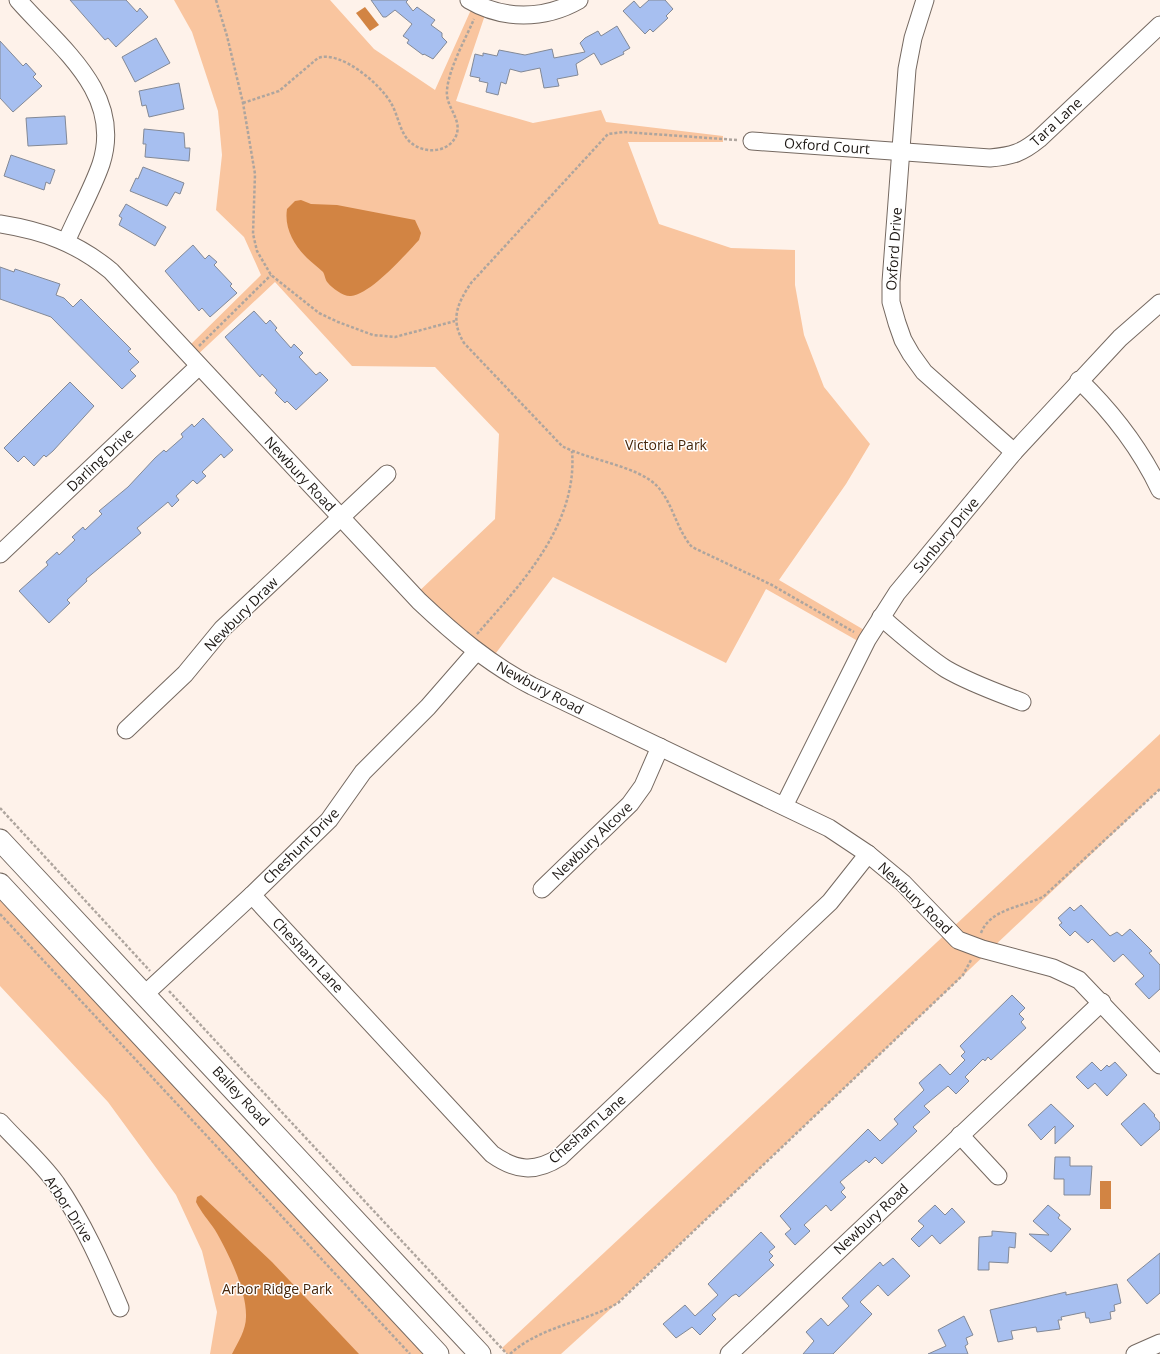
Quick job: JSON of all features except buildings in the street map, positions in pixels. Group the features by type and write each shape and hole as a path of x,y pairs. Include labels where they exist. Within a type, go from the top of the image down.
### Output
{"main road":[{"name":"Bailey Road","path":"0,840 152,987 480,1354"},
{"path":"0,884 438,1354"}],"street":[{"path":"18,0 83,71 100,99 104,117 106,134 101,165 66,242"},
{"path":"474,3 505,14 529,15 553,11 579,0"},
{"name":"Oxford Drive","path":"925,0 913,38 907,69 902,151 890,282 891,302 903,340 924,372 1014,452"},
{"name":"Tara Lane","path":"902,151 990,158 1008,157 1025,150 1160,25"},
{"name":"Oxford Court","path":"752,141 902,151"},
{"name":"Newbury Road","path":"0,224 41,232 66,242 88,254 111,272 419,601 472,648 508,674 829,828 868,854 903,883 958,940 975,947 1068,974 1083,982 1160,1066"},
{"name":"Sunbury Drive","path":"784,806 868,640 897,593 1014,452 1079,380 1120,338 1160,303"},
{"name":"Darling Drive","path":"0,554 194,360"},
{"path":"1079,380 1101,401 1124,430 1142,457 1160,490"},
{"name":"Newbury Draw","path":"126,730 181,678 222,629 387,474"},
{"path":"881,617 946,669 970,682 1022,702"},
{"name":"Cheshunt Drive","path":"152,987 252,895 329,820 363,772 428,707 472,648"},
{"name":"Newbury Alcove","path":"542,889 630,804 643,786 660,747"},
{"name":"Chesham Lane","path":"252,895 492,1154 517,1167 531,1168 547,1165 560,1157 830,902 868,854"},
{"name":"Newbury Road","path":"729,1354 1102,1002"},
{"name":"Arbor Drive","path":"2,1127 55,1182 73,1209 90,1240 120,1308"},
{"path":"960,1135 998,1176"},
{"path":"1136,1354 1160,1343"}],"path":[{"path":"216,0 227,36 243,103 255,174 253,234 257,251 271,275 319,313 373,335 395,337 455,321"},
{"path":"243,103 279,91 318,58 325,55 335,57 346,62 357,70 375,85 391,102 408,140 422,148 432,151 440,149 449,145 457,133 456,119 447,102 448,81 474,3"},
{"path":"752,141 624,132 608,134 471,283 464,294 455,321 457,332 464,343 556,440 572,451 630,471 648,479 662,492 680,531 692,547 760,578 868,640"},
{"path":"194,360 203,344 271,275"},
{"path":"472,648 531,570 563,514 571,489 573,468 572,451"},
{"path":"510,1354 533,1336 605,1310 618,1303 963,975 970,965 982,929 991,919 1000,912 1027,904 1043,897 1160,789"},
{"path":"0,808 152,987 507,1354"},
{"path":"0,914 410,1354"}],"green space":[{"name":"Victoria Park","path":"174,0 330,0 374,49 435,90 474,3 487,9 456,101 533,123 601,110 606,122 723,136 723,142 628,142 659,224 731,248 795,250 795,285 804,335 824,387 870,444 846,484 779,580 871,634 865,645 766,589 726,663 553,577 490,661 414,596 495,519 499,434 435,367 352,366 275,282 193,359 185,350 261,275 244,237 216,210 222,155 218,111 192,32"},
{"path":"1160,734 1160,789 627,1294 561,1354 507,1354 502,1348"},
{"name":"Arbor Ridge Park","path":"0,899 426,1354 210,1354 217,1312 202,1251 176,1195 108,1102 0,986"}],"shaded area":[{"path":"365,7 379,25 370,31 356,13"},
{"path":"301,200 311,204 337,205 415,220 421,233 419,240 397,264 368,289 359,294 351,296 345,295 338,292 330,285 323,272 302,253 291,236 287,223 287,209 295,201"},
{"path":"1100,1181 1111,1181 1111,1209 1100,1209"},
{"path":"201,1195 272,1262 359,1354 232,1354 246,1322 243,1296 236,1272 225,1249 215,1230 196,1202 197,1197"}]}
